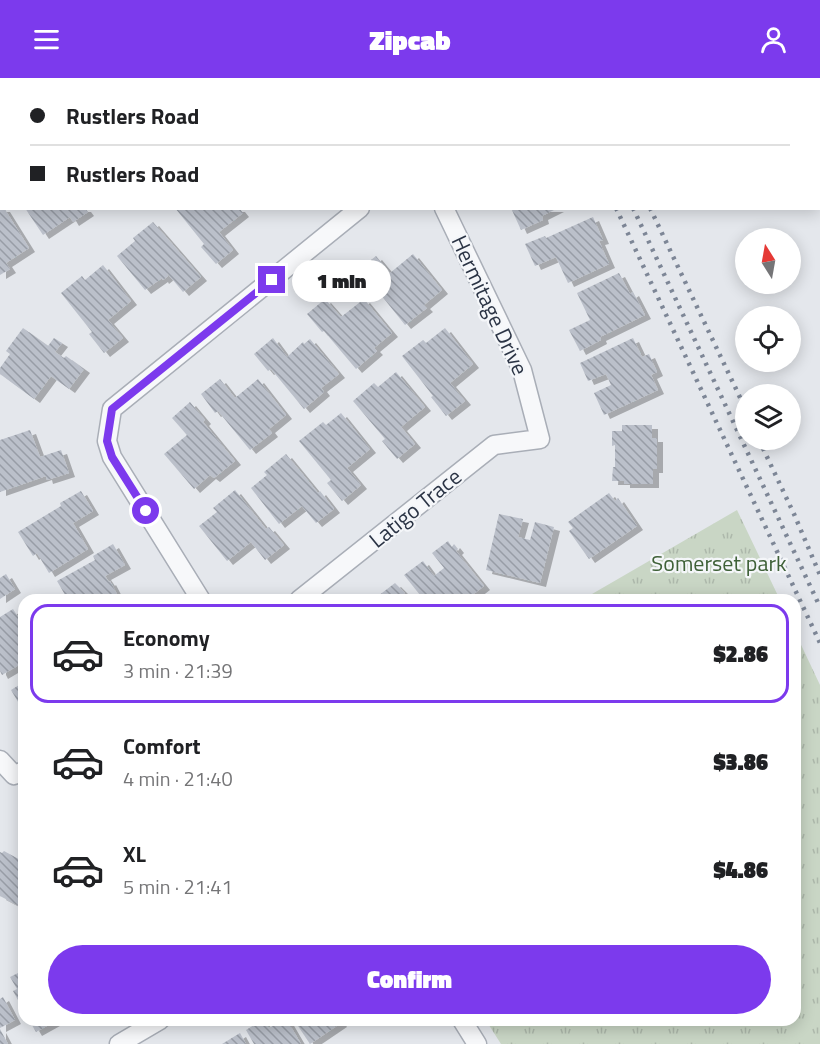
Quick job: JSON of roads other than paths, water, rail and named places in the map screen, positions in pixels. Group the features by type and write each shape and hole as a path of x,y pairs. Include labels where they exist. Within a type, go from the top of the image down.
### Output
{"street":[{"path":"197,594 112,457 107,441 112,409 358,210"},
{"name":"Hermitage Drive","path":"445,210 522,370 540,439"},
{"name":"Latigo Trace","path":"307,594 494,445 540,439"},
{"path":"0,760 14,775 18,773"},
{"path":"119,1044 150,1026"},
{"path":"466,1026 477,1044"}],"railway":[{"path":"617,210 797,594"},
{"path":"634,210 820,607"},
{"path":"651,210 735,387"},
{"path":"764,450 820,575"},
{"path":"801,602 820,643"}],"park label":[{"name":"Somerset park","path":"719,563"}]}
